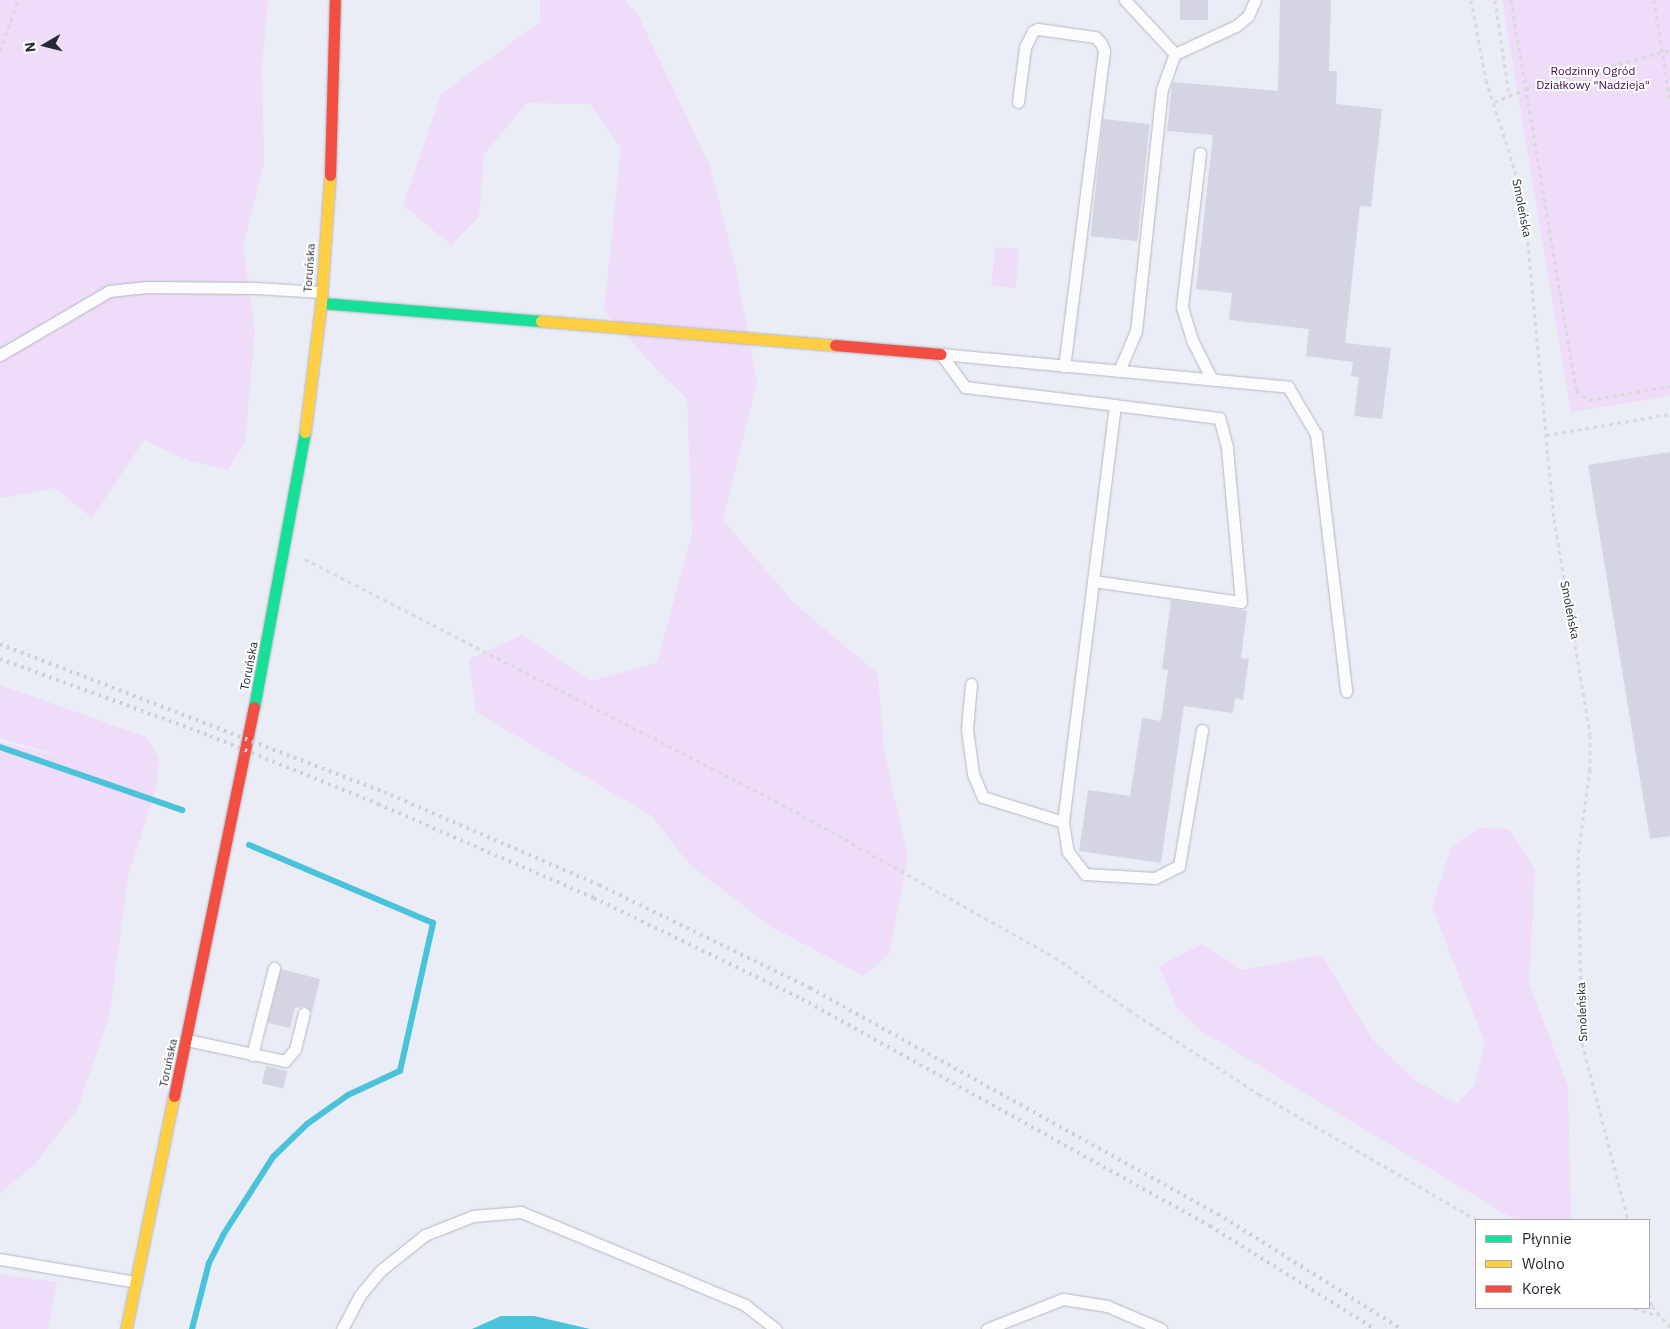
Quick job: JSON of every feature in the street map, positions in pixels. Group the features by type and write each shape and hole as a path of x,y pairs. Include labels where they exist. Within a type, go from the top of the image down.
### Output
{"street":[{"name":"Toruńska","path":"126,1329 187,1040 286,551 321,298 334,116 335,0"},
{"path":"321,298 941,354"}],"lane":[{"path":"1126,0 1175,54"},
{"path":"1118,371 1136,331 1162,89 1175,54 1236,26 1248,16 1255,0"},
{"path":"1018,102 1026,47 1033,31 1038,29 1095,37 1101,43 1104,51 1064,366"},
{"path":"1200,153 1182,306 1194,342 1212,380"},
{"path":"0,355 109,291 147,287 236,288 321,298"},
{"path":"941,354 1288,387 1316,434 1346,691"},
{"path":"941,354 965,387 1219,418 1227,447 1241,602 1093,581"},
{"path":"1115,405 1063,822 1068,852 1085,874 1155,878 1179,866 1202,730"},
{"path":"971,684 967,729 972,774 982,797 1063,822"},
{"path":"252,1055 274,968"},
{"path":"187,1040 281,1061 291,1057 304,1012"},
{"path":"342,1329 360,1294 380,1271 425,1235 450,1223 473,1216 521,1212 746,1306 776,1329"},
{"path":"0,1259 136,1282"},
{"path":"987,1329 1063,1299 1107,1306 1161,1329"}],"path":[{"path":"0,50 18,0"},
{"name":"Smoleńska","path":"1471,0 1486,80 1515,171 1528,234 1554,519 1590,735 1590,769 1578,856 1582,1043 1628,1219"},
{"path":"1495,0 1509,95"},
{"path":"1511,0 1576,390 1589,400 1670,386"},
{"path":"1654,0 1670,100"},
{"path":"1494,102 1526,89 1670,50"},
{"path":"1546,435 1670,414"},
{"path":"286,551 326,568 789,808 1055,957 1259,1094 1475,1219"},
{"path":"1650,1296 1659,1317 1670,1328"},
{"path":"1637,1309 1659,1317"}],"green space":[{"path":"0,0 268,0 262,66 264,163 243,246 255,331 245,442 228,470 187,460 144,440 92,518 55,488 0,498"},
{"path":"540,0 625,0 638,15 710,166 737,273 757,382 723,520 793,602 878,674 884,751 908,857 889,954 864,976 770,926 689,864 652,816 476,712 469,659 522,635 591,681 657,663 692,534 687,399 655,368 604,310 621,148 590,104 527,103 484,154 479,217 451,245 403,205 441,94 540,22"},
{"name":"Rodzinny Ogród Działkowy \"Nadzieja\"","path":"1502,0 1670,0 1670,396 1571,412"},
{"path":"995,247 1019,249 1016,288 992,286"},
{"path":"0,685 146,737 159,759 157,786 128,875 110,1014 77,1110 34,1165 0,1193 0,742 71,759 0,738"},
{"path":"1479,828 1509,829 1535,870 1529,984 1568,1085 1571,1219 1513,1219 1200,1030 1177,1008 1159,966 1202,944 1242,970 1322,955 1373,1040 1416,1081 1457,1104 1474,1086 1485,1043 1432,907 1451,848"},
{"path":"0,1274 57,1282 48,1329 0,1329"}],"water":[{"path":"501,1316 534,1316 590,1329 472,1329"}],"building":[{"path":"1180,0 1208,0 1208,20 1180,20"},
{"path":"1280,0 1331,0 1329,71 1337,71 1336,104 1382,109 1371,207 1360,206 1345,343 1391,348 1382,419 1354,416 1359,377 1351,376 1353,362 1306,356 1309,329 1229,320 1232,293 1196,289 1213,135 1167,131 1172,85 1173,82 1278,91"},
{"path":"1103,119 1150,124 1137,241 1091,236"},
{"path":"1670,452 1670,836 1650,839 1588,465"},
{"path":"1171,600 1247,611 1241,658 1249,659 1243,700 1235,698 1233,713 1184,706 1161,863 1079,851 1088,790 1130,796 1142,718 1161,721 1168,670 1162,669"},
{"path":"281,969 320,979 312,1012 305,1006 295,1008 290,1028 268,1023"},
{"path":"266,1066 287,1071 283,1088 262,1084"}],"waterway":[{"path":"0,747 182,810"},
{"path":"192,1329 209,1263 223,1235 273,1157 307,1124 348,1095 400,1071 433,923 249,845"}],"railway":[{"path":"0,644 384,792 599,885 810,988 1218,1214 1401,1329"},
{"path":"0,659 210,736 378,804 594,898 802,999 1210,1226 1375,1329"}],"traffic: fast":[{"path":"321,303 541,321"},
{"path":"254,707 305,432"}],"traffic: slow":[{"path":"305,432 321,303 330,175"},
{"path":"541,321 835,345"},
{"path":"126,1329 174,1096"}],"traffic: jam":[{"path":"330,175 335,0"},
{"path":"835,345 941,354"},
{"path":"174,1096 254,707"}]}
